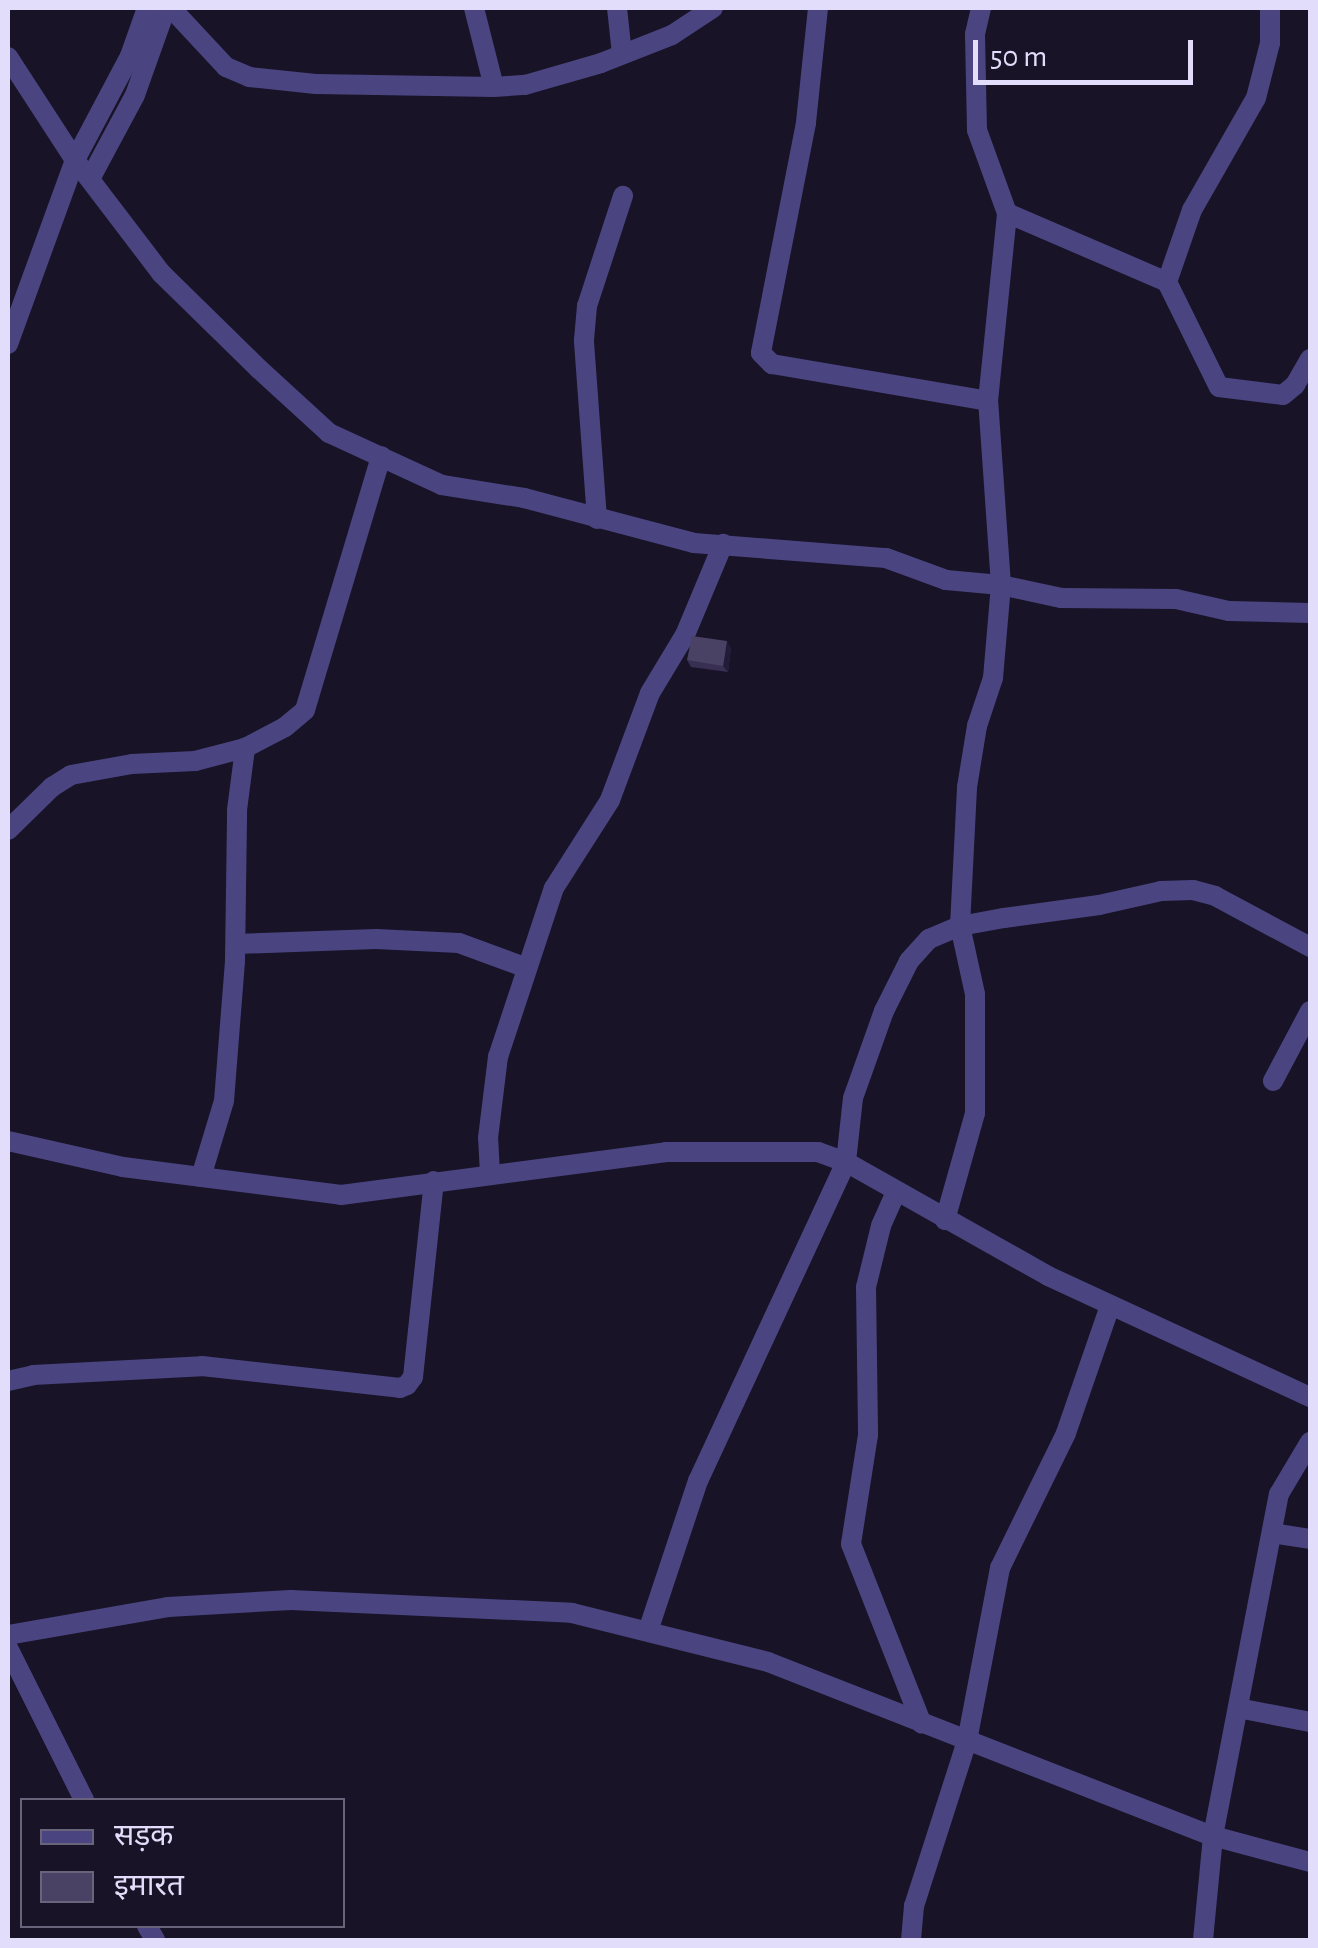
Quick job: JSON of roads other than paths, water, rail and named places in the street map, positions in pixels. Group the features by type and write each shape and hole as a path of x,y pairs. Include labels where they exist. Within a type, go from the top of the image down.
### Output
{"street":[{"path":"8,344 75,160 130,56 147,8"},
{"path":"90,179 135,95 169,8 226,67 249,77 316,84 494,87 525,85 622,54 672,34 713,8"},
{"path":"474,8 494,87"},
{"path":"618,8 622,54"},
{"path":"818,8 806,123 761,353 772,364 988,401"},
{"path":"945,1220 975,1112 975,994 960,926 968,787 977,726 993,678 1001,585 988,401 1007,213 977,130 975,34 981,8"},
{"path":"1168,282 1192,210 1256,98 1270,43 1270,8"},
{"path":"8,57 75,160 162,273 260,370 328,433 442,484 524,498 694,543 886,558 946,580 1001,585 1061,598 1176,599 1229,611 1310,614"},
{"path":"597,520 584,340 587,306 623,196"},
{"path":"1007,213 1168,282 1218,387 1283,395 1295,385 1310,359"},
{"path":"8,830 52,786 71,776 132,764 194,760 245,748 285,727 306,710 381,456"},
{"path":"490,1174 488,1138 498,1057 554,888 610,800 650,692 685,635 722,544"},
{"path":"201,1177 224,1102 236,944 237,810 245,748"},
{"path":"648,1630 698,1482 846,1162 854,1098 884,1011 909,961 929,940 960,926 1193,890 1216,896 1310,947"},
{"path":"236,944 376,939 460,943 528,968"},
{"path":"1273,1081 1310,1011"},
{"path":"8,1141 123,1167 341,1195 666,1152 818,1152 846,1162 945,1220 1110,1306 1310,1398"},
{"path":"8,1381 33,1374 202,1366 400,1388 414,1378 434,1181"},
{"path":"896,1192 882,1226 866,1287 868,1435 851,1544 922,1724"},
{"path":"912,1940 914,1906 967,1741 1000,1568 1066,1433 1110,1306"},
{"path":"1202,1940 1213,1836 1280,1494 1310,1442"},
{"path":"1272,1533 1310,1539"},
{"path":"8,1635 168,1607 291,1600 572,1613 768,1662 1213,1836 1310,1862"},
{"path":"8,1648 83,1798"},
{"path":"1238,1708 1310,1722"}]}
